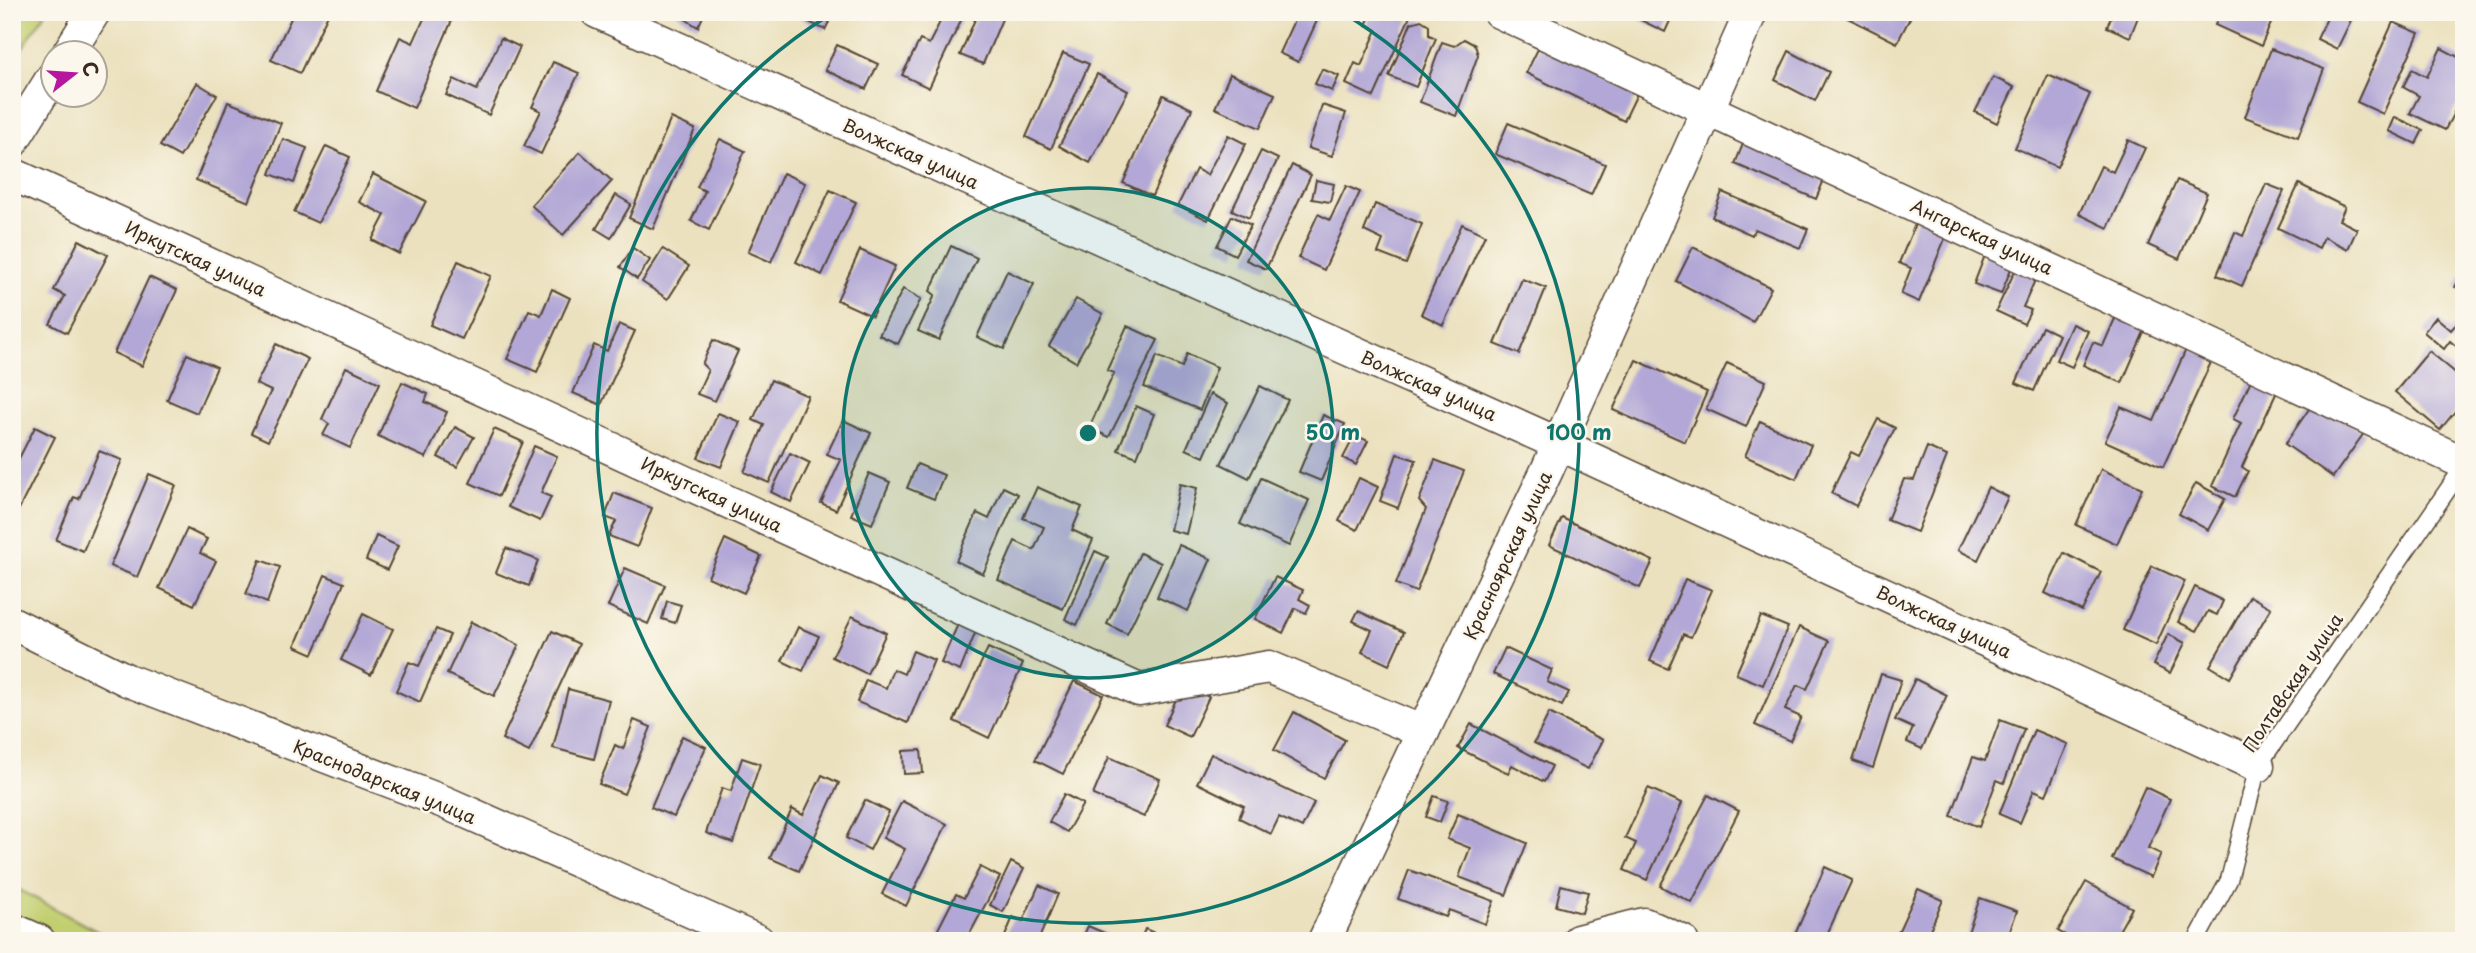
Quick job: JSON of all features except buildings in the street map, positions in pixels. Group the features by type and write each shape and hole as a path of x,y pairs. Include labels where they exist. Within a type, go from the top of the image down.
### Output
{"street":[{"path":"78,38 94,12"},
{"name":"Волжская улица","path":"597,12 1559,444 2258,766"},
{"name":"Ангарская улица","path":"1499,12 1708,107 2464,465"},
{"name":"Красноярская улица","path":"1324,941 1559,444 1751,12"},
{"path":"12,142 38,100"},
{"name":"Иркутская улица","path":"12,174 1139,690 1269,667 1423,732"},
{"name":"Краснодарская улица","path":"12,623 127,680 444,802 758,941"},
{"path":"1578,941 1644,924 1682,941"},
{"path":"12,929 39,941"}],"lane":[{"name":"Полтавская улица","path":"2196,941 2229,880 2258,766 2464,465"}],"green space":[{"path":"12,12 46,12 12,64"},
{"path":"12,886 115,941 12,941"}]}
